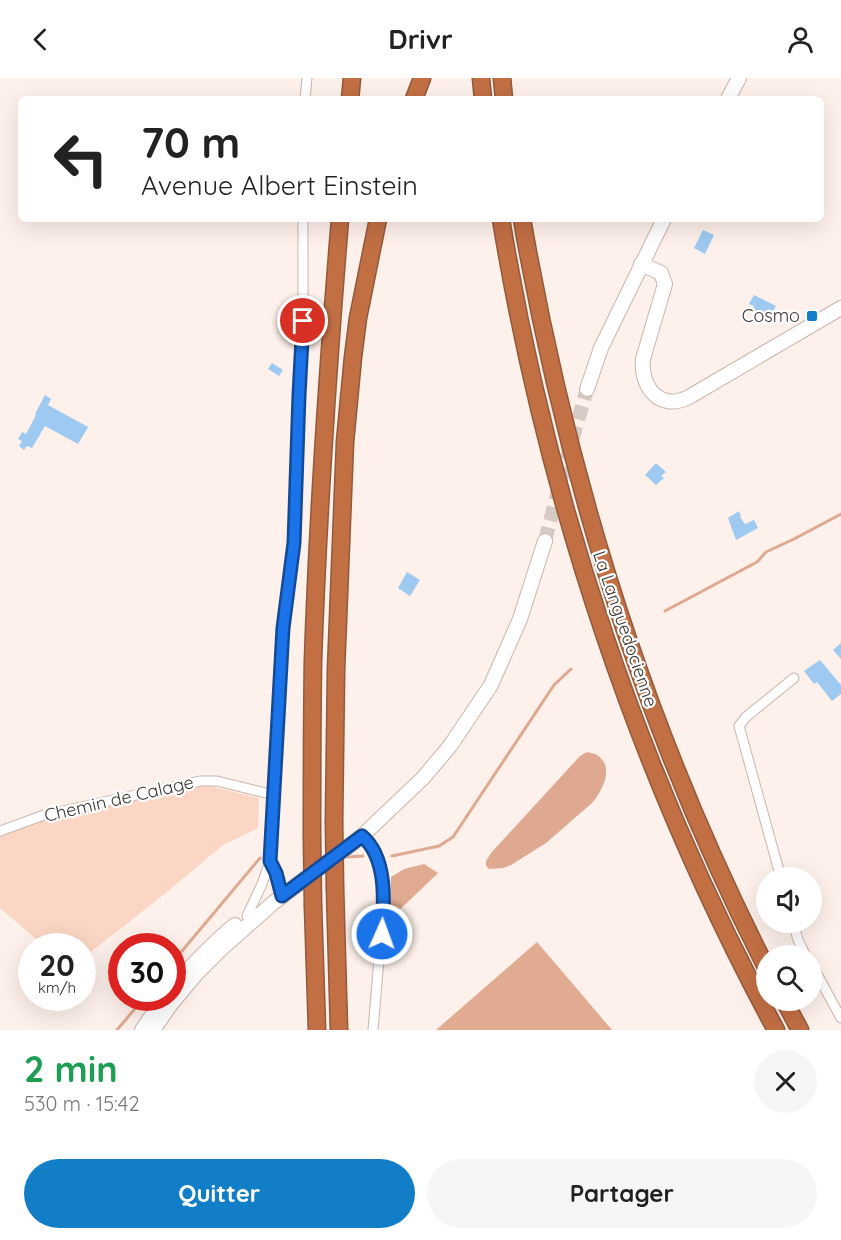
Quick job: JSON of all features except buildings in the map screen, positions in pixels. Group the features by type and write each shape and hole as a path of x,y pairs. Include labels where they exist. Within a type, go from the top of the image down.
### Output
{"highway":[{"path":"350,96 352,78"},
{"path":"415,96 422,78"},
{"path":"481,78 483,96"},
{"path":"502,78 504,96"},
{"path":"317,1030 313,906 312,706 316,575 340,222"},
{"path":"339,1030 334,822 336,659 345,442 358,318 377,222"},
{"name":"La Languedocienne","path":"502,222 522,333 541,416 568,518 601,622 637,724 688,849 776,1030"},
{"name":"La Languedocienne","path":"523,222 542,327 564,420 588,511 622,619 690,802 756,946"},
{"path":"790,1011 800,1030"}],"street":[{"path":"305,96 307,78"},
{"path":"730,96 739,78"},
{"path":"247,916 270,861 283,628 294,543 303,321 303,222"},
{"path":"587,389 602,348 662,222"},
{"path":"641,264 662,273 665,284 643,359 643,377 655,395 668,402 689,397 841,308"},
{"path":"153,1030 197,973 221,949 278,899 357,841 423,778 450,746 490,685 520,618 545,540"},
{"path":"778,867 739,726 746,717 794,678"},
{"name":"Chemin de Calage","path":"0,831 44,815 200,781 217,781 274,795"},
{"path":"357,841 366,840 381,867 382,934 373,1030"},
{"path":"270,861 276,873 278,899"},
{"path":"186,973 216,940 247,916 278,899"},
{"path":"822,983 841,1018"},
{"path":"142,1030 155,1011"}],"shaded area":[{"path":"587,752 596,754 602,760 606,772 600,792 592,803 546,843 511,865 489,869 486,861 491,853 580,756"},
{"path":"205,785 259,798 258,828 223,845 115,933 108,933 108,938 96,948 96,933 29,933 0,908 0,836 68,813"},
{"path":"424,864 438,873 390,919 391,877 404,869"},
{"path":"537,942 612,1030 436,1030"}],"waterway":[{"path":"665,611 757,562 766,552 841,514"},
{"path":"392,856 439,846 453,837 554,685 571,669"},
{"path":"347,857 363,856"},
{"path":"186,946 260,858"},
{"path":"117,1030 133,1011"}],"tunnel":[{"path":"545,541 587,389"}],"place":[{"name":"Cosmo","path":"812,316"}],"route":[{"path":"303,321 294,543 283,628 270,861 282,896 362,836 381,867 382,934"}]}
